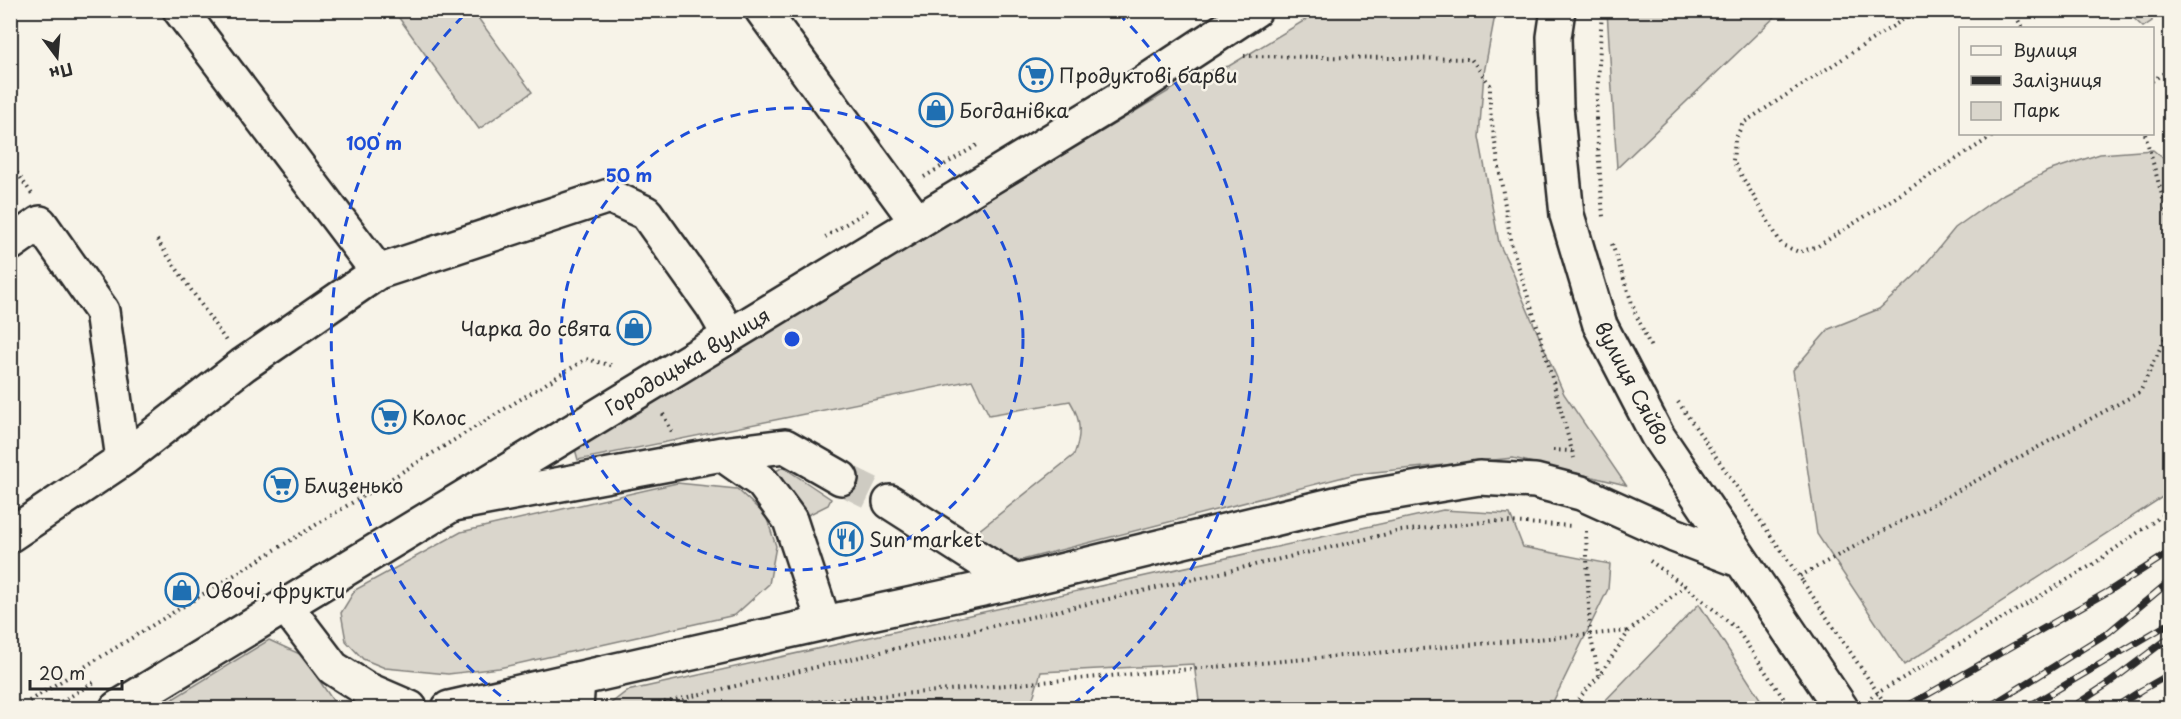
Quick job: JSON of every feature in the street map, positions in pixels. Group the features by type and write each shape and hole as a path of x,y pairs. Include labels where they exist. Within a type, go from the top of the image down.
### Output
{"main road":[{"path":"180,10 378,272"},
{"path":"762,10 917,222"},
{"name":"Городоцька вулиця","path":"117,708 1118,99 1255,10"},
{"name":"вулиця Сяйво","path":"1558,10 1554,37 1556,107 1567,215 1600,325 1658,435 1771,603 1852,705"},
{"path":"10,535 123,459 243,365 378,272 609,196 646,213 729,335"},
{"path":"10,244 40,224 102,311 123,459"},
{"path":"449,505 722,454 785,446 841,478"},
{"path":"722,454 762,482 790,520 824,622"},
{"path":"449,708 577,694 824,622 1015,582 1360,498 1479,478 1535,481 1581,493 1674,535 1742,561"},
{"path":"890,502 1015,582"},
{"path":"285,605 333,668 366,689 411,708"}],"path":[{"path":"1602,10 1596,119 1603,218"},
{"path":"1918,10 1743,123 1734,140 1732,161 1782,245 1799,252 1818,246 1994,135"},
{"path":"2013,10 2022,27"},
{"path":"1240,56 1471,59 1490,85 1490,111 1511,243 1541,338 1575,461"},
{"path":"2154,80 2170,69"},
{"path":"2145,135 2170,224"},
{"path":"1610,239 1635,312 1654,356"},
{"path":"157,240 243,365"},
{"path":"1800,576 2140,392 2170,327"},
{"path":"28,701 586,359 614,366"},
{"path":"1676,398 1800,576 1888,708"},
{"path":"1852,705 2092,565 2170,510"},
{"path":"640,708 1400,531 1493,521 1575,526"},
{"path":"1586,527 1590,634 1599,676"},
{"path":"1570,708 1599,676 1629,631 1685,586 1736,628 1790,708"},
{"path":"741,708 1629,631"}],"green space":[{"path":"1496,10 1484,73 1479,137 1499,243 1564,394 1626,485 1513,458 1355,474 1018,561 973,535 1074,455 1079,427 1070,401 989,415 972,380 578,460 575,449 1197,74 1229,66 1320,11"},
{"path":"1607,10 1781,11 1617,168"},
{"path":"394,11 473,11 532,92 479,129"},
{"path":"2126,11 2152,11 2152,21 2143,27"},
{"path":"2153,150 2170,164 2170,492 1904,665 1817,534 1793,370 1829,329 1879,309 1920,271 1955,228 2000,196 2048,171 2100,154"},
{"path":"783,467 831,499 828,505 806,516 776,471"},
{"path":"677,483 737,489 766,516 776,546 769,584 735,615 499,668 448,674 385,668 363,659 346,641 341,613 355,590 461,532"},
{"path":"1443,510 1510,514 1523,547 1610,564 1608,589 1550,708 1200,708 1194,664 1041,672 1032,701 1034,708 605,708 627,691"},
{"path":"1699,604 1766,708 1598,708"},
{"path":"269,640 302,655 338,708 158,708"}],"tunnel":[{"path":"841,478 890,502"}],"railway":[{"path":"1904,708 2109,591 2170,552"},
{"path":"1987,708 2109,632 2170,581"},
{"path":"2026,708 2170,623"},
{"path":"2071,708 2109,683 2170,637"},
{"path":"2114,708 2170,674"}],"place":[{"name":"Продуктові барви","path":"1036,75"},
{"name":"Богданівка","path":"936,110"},
{"name":"Чарка до свята","path":"634,328"},
{"name":"Колос","path":"389,417"},
{"name":"Близенько","path":"281,485"},
{"name":"Sun market","path":"846,539"},
{"name":"Овочі, фрукти","path":"182,590"}]}
